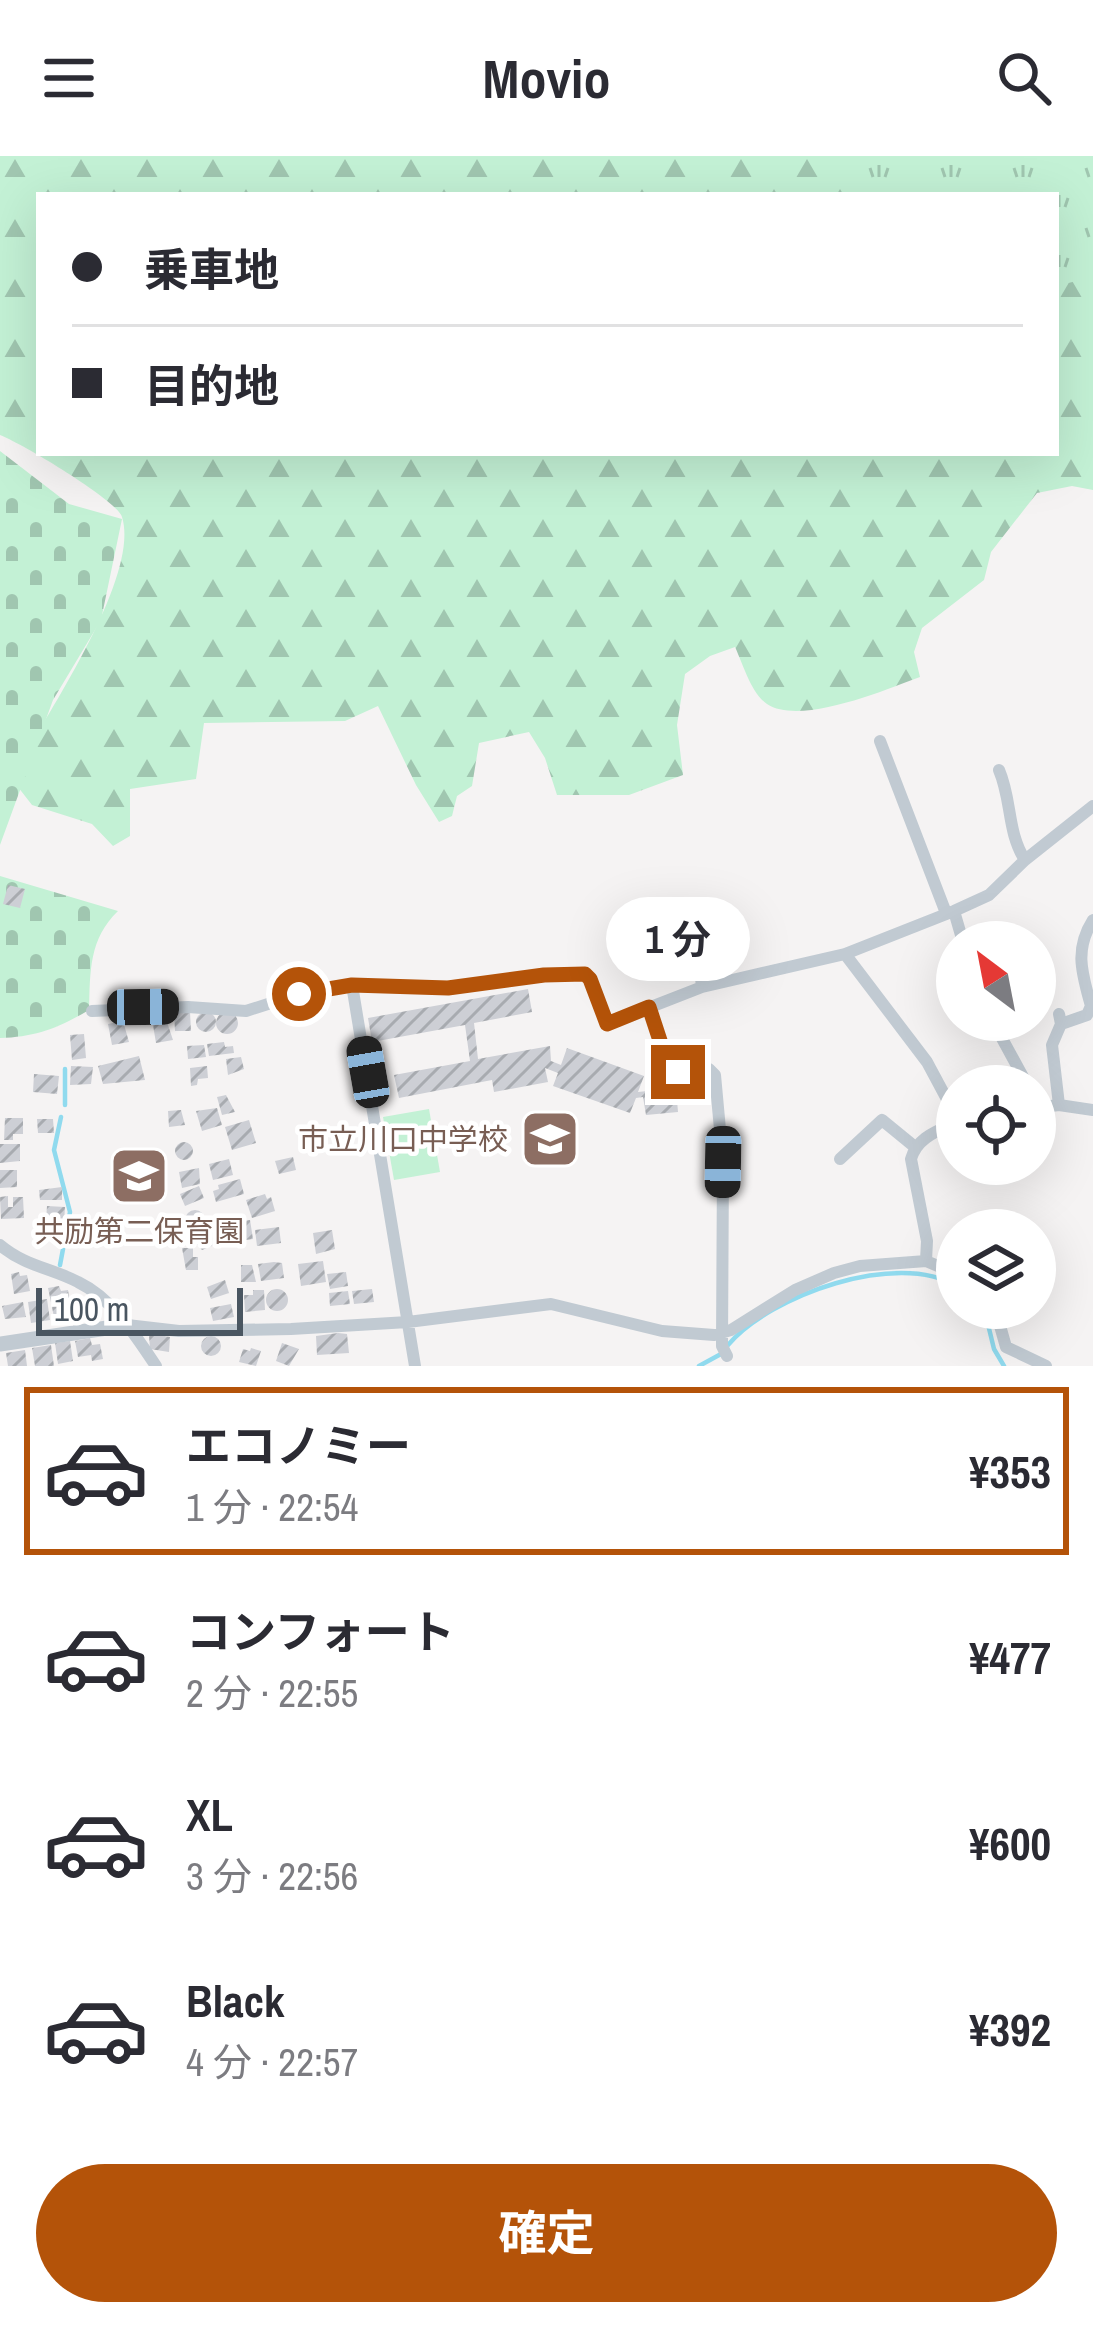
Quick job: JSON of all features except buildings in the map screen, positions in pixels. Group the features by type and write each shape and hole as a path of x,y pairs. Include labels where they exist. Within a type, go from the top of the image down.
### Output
{"street":[{"path":"880,741 954,921"},
{"path":"999,770 1009,798 1015,844 1025,860"},
{"path":"92,1011 188,1007 246,1011 299,994 352,985 448,988 585,974 607,1024 702,987 844,954 988,895 1093,806"},
{"path":"649,916 693,904 702,987"},
{"path":"1093,920 1080,940 1080,968 1091,1006 1087,1015 1060,1019 1052,1045 1059,1105 1093,1110"},
{"path":"844,954 936,1079"},
{"path":"352,985 415,1366"},
{"path":"649,1007 670,1071 709,1069 716,1075 723,1162 724,1345"},
{"path":"840,1159 882,1120 915,1147"},
{"path":"926,1261 927,1241 911,1159 915,1147 936,1134"},
{"path":"0,1245 8,1259 78,1281 99,1296 156,1366"},
{"path":"0,1344 127,1325 179,1330 408,1322 551,1304 724,1345 812,1281 860,1266 926,1261 936,1265"},
{"path":"1001,1329 1006,1347 1046,1366"}],"green space":[{"path":"0,156 850,156 869,192 36,192 36,454 0,435"},
{"path":"812,156 1093,156 1093,300 1059,317 1059,192 830,192"},
{"path":"1093,277 1093,490 1072,486 1037,493 991,552 984,580 922,628 914,652 920,677 843,704 782,710 756,693 735,647 710,656 685,674 677,725 683,775 629,795 557,795 545,758 529,732 479,743 472,786 457,796 452,816 439,822 378,706 345,721 204,723 196,779 130,789 130,836 113,846 92,824 32,805 11,778 103,612 124,543 122,517 116,509 39,456 1059,456 1059,285"},
{"path":"0,451 69,504 122,519 101,620 53,700 0,845"},
{"path":"0,876 118,911 96,944 89,1010 46,1030 0,1038"},
{"path":"429,1109 440,1172 394,1180 383,1117"}],"waterway":[{"path":"65,1069 65,1105"},
{"path":"60,1265 70,1212 54,1150 61,1117"},
{"path":"728,1345 773,1310 836,1283 902,1273 936,1278"},
{"path":"989,1329 1004,1366"},
{"path":"699,1366 721,1354"}],"place":[{"name":"市立川口中学校","path":"550,1139"},
{"name":"共励第二保育園","path":"139,1176"}],"route":[{"path":"299,994 352,985 448,988 585,974 607,1024 649,1007 670,1071 678,1072"}]}
